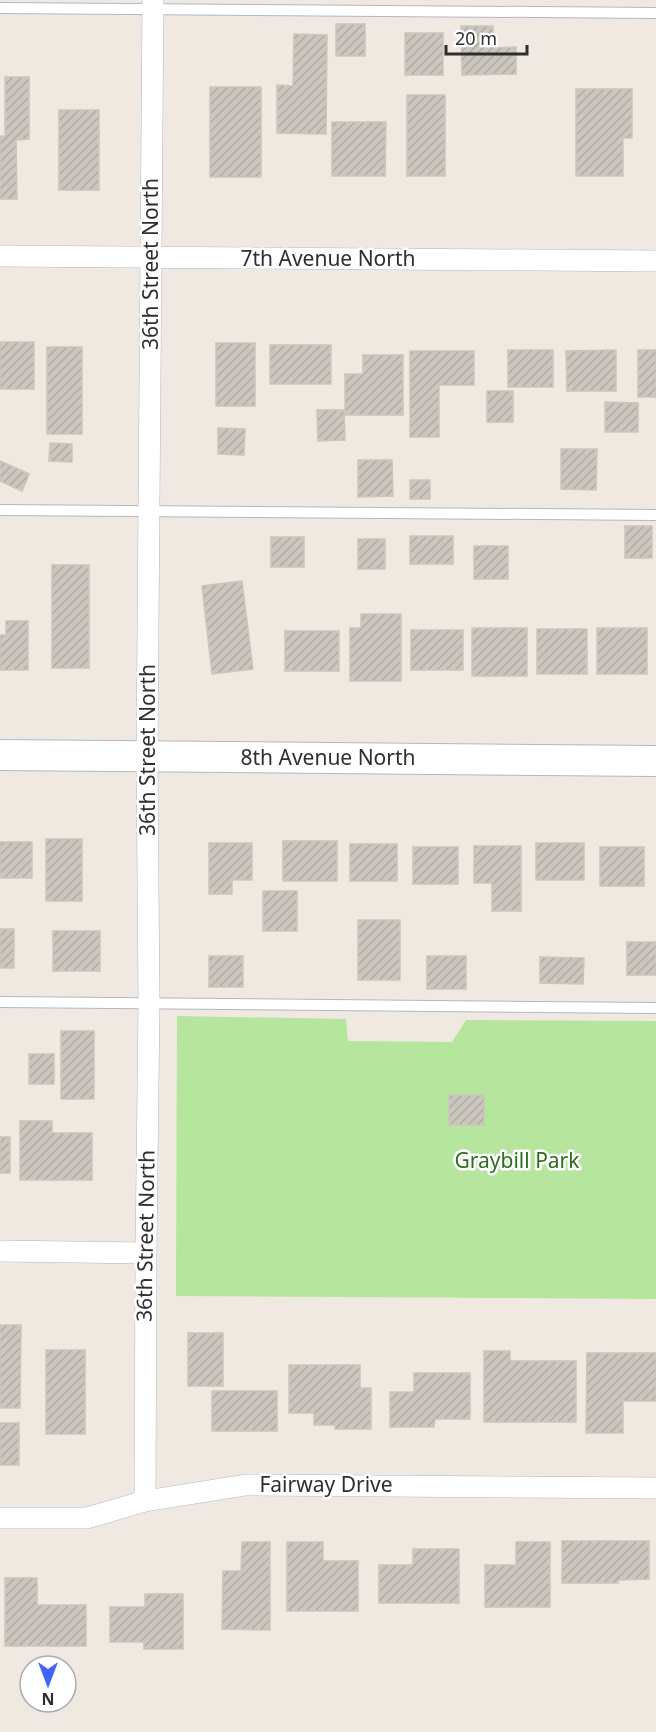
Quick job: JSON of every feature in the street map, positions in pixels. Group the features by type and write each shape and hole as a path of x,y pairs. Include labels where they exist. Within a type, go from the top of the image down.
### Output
{"street":[{"name":"36th Street North","path":"145,1501 150,1003 147,757 153,5"},
{"name":"7th Avenue North","path":"0,256 656,261"},
{"name":"8th Avenue North","path":"0,755 656,761"},
{"path":"0,1251 146,1253"},
{"name":"Fairway Drive","path":"0,1518 87,1518 145,1501 246,1485 656,1488"}],"lane":[{"path":"0,8 153,5 656,13"},
{"path":"0,510 656,515"},
{"path":"0,1002 656,1008"}],"green space":[{"name":"Graybill Park","path":"177,1016 346,1019 348,1041 452,1042 466,1020 656,1021 656,1299 176,1296"}],"building":[{"path":"336,24 365,24 365,56 336,56"},
{"path":"461,26 493,26 493,48 516,47 516,74 462,75"},
{"path":"405,33 443,33 443,75 405,75"},
{"path":"294,34 327,35 326,134 277,133 277,85 293,86"},
{"path":"5,77 29,77 29,139 16,140 17,199 0,199 0,136 5,136"},
{"path":"210,87 261,87 261,177 210,177"},
{"path":"576,89 632,89 632,138 623,138 623,176 576,176"},
{"path":"407,95 445,95 445,176 407,176"},
{"path":"59,110 99,110 99,190 59,190"},
{"path":"332,122 386,122 385,176 332,176"},
{"path":"0,342 34,342 34,389 0,389"},
{"path":"216,343 255,343 255,406 216,406"},
{"path":"270,345 331,345 331,384 270,384"},
{"path":"47,347 82,347 82,434 47,434"},
{"path":"508,350 553,350 553,387 508,387"},
{"path":"616,350 616,391 567,391 566,351"},
{"path":"638,350 656,350 656,397 638,397"},
{"path":"410,351 474,351 474,385 439,385 439,437 410,437"},
{"path":"363,355 403,355 403,415 345,415 345,374 363,374"},
{"path":"487,391 513,391 513,422 487,422"},
{"path":"605,402 638,403 638,432 605,432"},
{"path":"317,410 344,410 345,440 318,441"},
{"path":"218,428 245,429 244,455 218,454"},
{"path":"50,443 72,444 72,462 49,461"},
{"path":"561,449 597,449 596,490 561,489"},
{"path":"358,460 392,460 393,496 358,497"},
{"path":"0,461 29,474 22,491 0,481"},
{"path":"410,480 430,480 430,499 410,499"},
{"path":"625,526 652,526 652,558 625,558"},
{"path":"410,536 453,536 453,564 410,564"},
{"path":"271,537 304,537 304,567 271,567"},
{"path":"358,539 385,539 385,569 358,569"},
{"path":"474,546 508,546 508,579 474,579"},
{"path":"52,565 89,565 89,668 52,668"},
{"path":"242,581 253,669 212,674 202,586"},
{"path":"361,614 401,614 401,681 350,681 350,628 361,628"},
{"path":"6,621 28,621 28,670 0,670 0,635 6,635"},
{"path":"472,628 527,628 527,676 472,676"},
{"path":"597,628 647,628 647,674 597,674"},
{"path":"537,629 587,629 587,674 537,674"},
{"path":"411,630 463,630 463,670 411,670"},
{"path":"285,631 339,631 339,671 285,671"},
{"path":"46,839 82,839 82,901 46,901"},
{"path":"283,841 337,841 337,881 283,881"},
{"path":"0,842 32,842 32,878 0,878"},
{"path":"209,843 252,843 252,880 232,880 232,894 209,894"},
{"path":"536,843 584,843 584,880 536,880"},
{"path":"350,844 397,844 397,881 350,881"},
{"path":"474,846 521,846 521,911 492,911 492,883 474,883"},
{"path":"413,847 458,847 458,884 413,884"},
{"path":"600,847 644,847 644,886 600,886"},
{"path":"263,891 297,891 297,931 263,931"},
{"path":"358,920 400,920 400,980 358,980"},
{"path":"0,929 14,929 14,968 0,968"},
{"path":"53,931 100,931 100,971 53,971"},
{"path":"627,942 656,942 656,975 627,975"},
{"path":"209,956 243,956 243,987 209,987"},
{"path":"427,956 466,956 466,989 427,989"},
{"path":"540,957 584,958 583,984 540,983"},
{"path":"61,1031 94,1031 94,1099 61,1099"},
{"path":"29,1054 54,1054 54,1084 29,1084"},
{"path":"449,1095 484,1095 484,1125 449,1125"},
{"path":"20,1121 52,1121 52,1133 92,1133 92,1180 20,1180"},
{"path":"0,1137 10,1137 10,1173 0,1173"},
{"path":"0,1325 21,1325 20,1408 0,1408"},
{"path":"188,1333 223,1333 223,1386 188,1386"},
{"path":"46,1350 85,1350 85,1434 46,1434"},
{"path":"484,1351 510,1351 510,1361 576,1361 576,1422 484,1422"},
{"path":"587,1353 656,1353 656,1401 623,1401 623,1433 586,1433"},
{"path":"289,1365 360,1365 360,1388 371,1388 371,1429 335,1429 335,1425 314,1425 314,1413 289,1413"},
{"path":"414,1373 470,1373 470,1419 435,1419 434,1427 390,1427 390,1392 414,1392"},
{"path":"212,1391 277,1391 277,1431 212,1431"},
{"path":"0,1423 19,1423 19,1465 0,1465"},
{"path":"562,1541 649,1541 649,1579 618,1580 618,1583 562,1583"},
{"path":"242,1542 270,1542 270,1630 222,1629 223,1571 241,1571"},
{"path":"287,1542 323,1542 323,1561 358,1561 358,1611 287,1611"},
{"path":"516,1542 550,1542 550,1607 485,1607 485,1565 516,1565"},
{"path":"413,1549 459,1549 459,1603 379,1603 379,1565 413,1565"},
{"path":"5,1578 37,1578 37,1605 86,1605 86,1646 5,1646"},
{"path":"145,1594 183,1594 183,1649 144,1649 144,1642 110,1642 110,1607 145,1607"}]}
